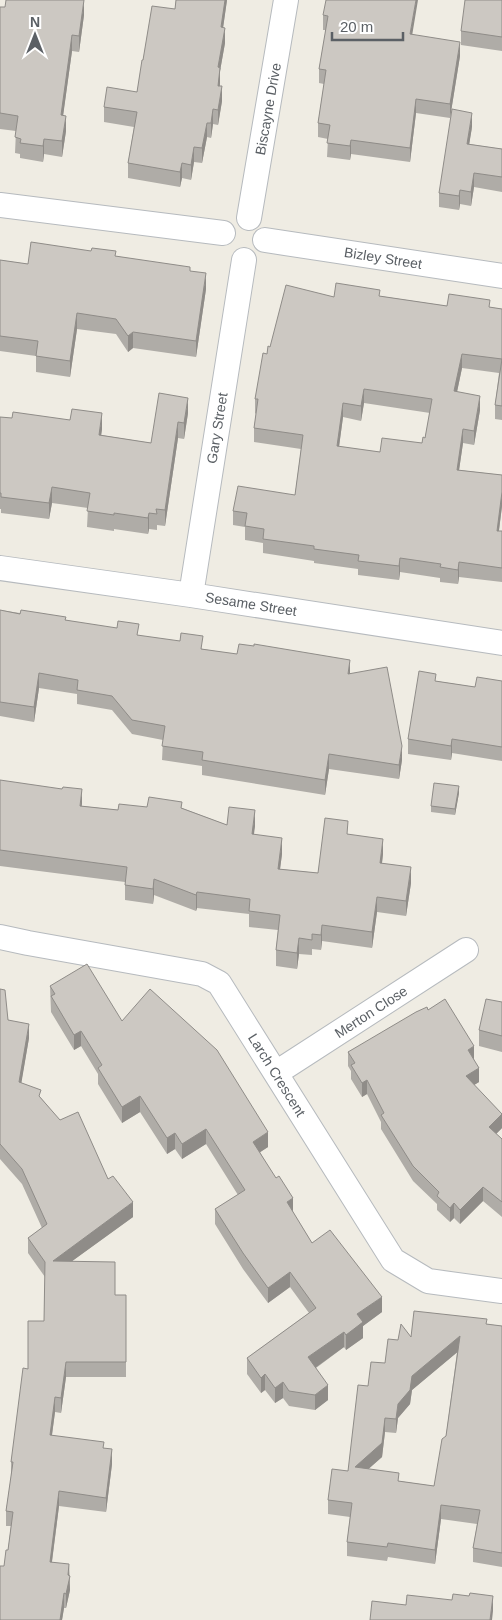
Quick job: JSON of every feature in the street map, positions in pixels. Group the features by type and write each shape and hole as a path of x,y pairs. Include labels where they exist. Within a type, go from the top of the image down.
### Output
{"street":[{"name":"Biscayne Drive","path":"249,218 286,0"},
{"path":"0,205 223,233"},
{"path":"249,218 261,226 265,240 259,253 253,258 244,260 230,255 225,250 222,243 223,233 229,223 235,219 249,218"},
{"name":"Bizley Street","path":"265,240 502,276"},
{"name":"Gary Street","path":"191,595 244,260"},
{"name":"Sesame Street","path":"0,568 191,595 502,644"},
{"name":"Larch Crescent","path":"0,937 202,974 219,983 393,1260 428,1281 502,1291"},
{"name":"Merton Close","path":"276,1073 466,950"}],"building":[{"path":"6,0 84,0 79,36 72,35 61,115 66,116 62,141 44,139 43,146 20,143 21,139 15,137 18,116 0,113 0,7 5,7"},
{"path":"176,0 225,0 221,27 225,28 218,67 220,68 218,86 222,86 218,110 213,109 211,123 207,123 202,148 194,147 191,165 182,163 180,172 128,163 137,112 104,107 107,87 137,92 152,6 175,9"},
{"path":"326,0 416,0 410,34 460,42 450,104 416,99 410,148 351,140 350,146 327,143 330,125 318,123 326,70 319,69 328,16 323,15"},
{"path":"465,0 502,0 502,37 461,31"},
{"path":"452,109 472,113 467,144 502,149 502,177 474,173 471,192 460,190 459,196 439,193"},
{"path":"31,242 91,251 92,248 116,251 115,256 190,267 190,271 206,273 196,341 133,332 128,336 116,319 77,313 70,361 36,356 38,341 0,336 0,260 28,264"},
{"path":"336,283 380,290 379,296 447,306 449,294 490,300 489,307 502,309 502,359 462,354 454,391 480,396 474,431 463,429 457,470 502,475 502,492 497,531 502,531 502,568 459,562 458,570 440,567 441,564 400,558 399,566 358,561 359,555 263,539 264,529 245,526 247,513 233,511 238,486 295,495 303,435 254,428 258,399 255,399 263,353 267,354 268,346 270,347 286,285 334,297","holes":["364,389 432,399 425,438 423,437 422,443 382,438 380,452 337,446 343,403 361,406"]},
{"path":"502,359 502,406 495,405"},
{"path":"159,393 188,398 184,423 178,422 165,510 156,509 157,514 149,513 148,518 87,511 90,493 52,487 49,503 1,497 0,417 12,418 13,412 70,420 72,409 102,413 99,435 151,443"},
{"path":"0,610 20,614 21,610 66,617 65,620 117,628 118,621 139,624 137,635 180,641 181,633 203,636 201,649 237,654 239,644 254,646 254,644 350,660 348,674 387,667 402,746 399,765 329,754 325,780 202,760 203,752 162,746 165,726 132,720 112,696 77,690 78,680 39,673 34,707 0,702"},
{"path":"419,671 436,674 435,681 475,687 477,677 502,681 502,747 452,739 451,746 408,739"},
{"path":"0,780 62,789 63,787 82,789 80,806 118,810 119,804 147,807 149,797 182,802 181,808 227,825 229,807 255,810 252,834 282,838 278,869 318,873 325,818 348,821 347,834 383,839 380,863 411,867 406,901 377,897 372,932 322,925 321,935 312,934 312,940 299,938 297,953 276,950 280,915 249,911 250,899 197,892 196,895 154,879 153,889 125,885 127,867 0,850"},
{"path":"434,783 459,786 455,809 431,806"},
{"path":"87,964 122,1021 150,989 217,1050 268,1132 253,1142 276,1178 279,1176 293,1198 287,1202 312,1243 330,1230 382,1297 357,1314 363,1322 346,1335 344,1332 308,1357 328,1385 315,1395 289,1391 283,1382 275,1388 265,1374 261,1378 247,1358 316,1308 290,1272 268,1288 215,1209 245,1190 206,1129 182,1144 175,1133 167,1138 140,1096 122,1107 98,1068 102,1065 81,1031 74,1035 51,996 55,994 50,986"},
{"path":"0,989 5,990 8,1020 29,1024 19,1082 41,1090 39,1096 60,1120 78,1112 108,1179 113,1176 133,1202 53,1261 115,1262 115,1295 126,1295 126,1362 66,1362 61,1398 55,1397 50,1435 104,1442 103,1448 112,1449 106,1498 59,1491 50,1562 69,1564 68,1575 70,1576 66,1594 64,1593 60,1620 0,1620 0,1566 4,1566 6,1550 8,1550 13,1512 6,1511 23,1368 28,1369 28,1321 44,1321 45,1262 28,1238 47,1224 22,1169 0,1144"},
{"path":"445,999 474,1046 468,1050 479,1068 466,1076 502,1114 489,1127 502,1139 502,1202 483,1187 460,1210 454,1203 450,1208 437,1196 439,1192 413,1166 381,1115 384,1113 367,1080 362,1083 351,1065 355,1063 348,1052 416,1012 427,1007 428,1010"},
{"path":"486,999 502,1002 502,1036 479,1030"},
{"path":"414,1311 487,1319 486,1324 502,1326 502,1553 473,1548 480,1510 441,1505 435,1550 388,1543 387,1547 347,1542 352,1503 328,1500 332,1469 348,1471 358,1385 368,1386 371,1362 385,1363 388,1339 398,1340 401,1324 411,1337","holes":["460,1336 446,1436 442,1439 434,1486 398,1481 399,1473 355,1467 382,1443 385,1418 396,1419 398,1404 410,1390 412,1376"]},
{"path":"470,1593 493,1596 490,1620 370,1620 372,1601 406,1605 407,1595 452,1600 453,1594 469,1596"}]}
